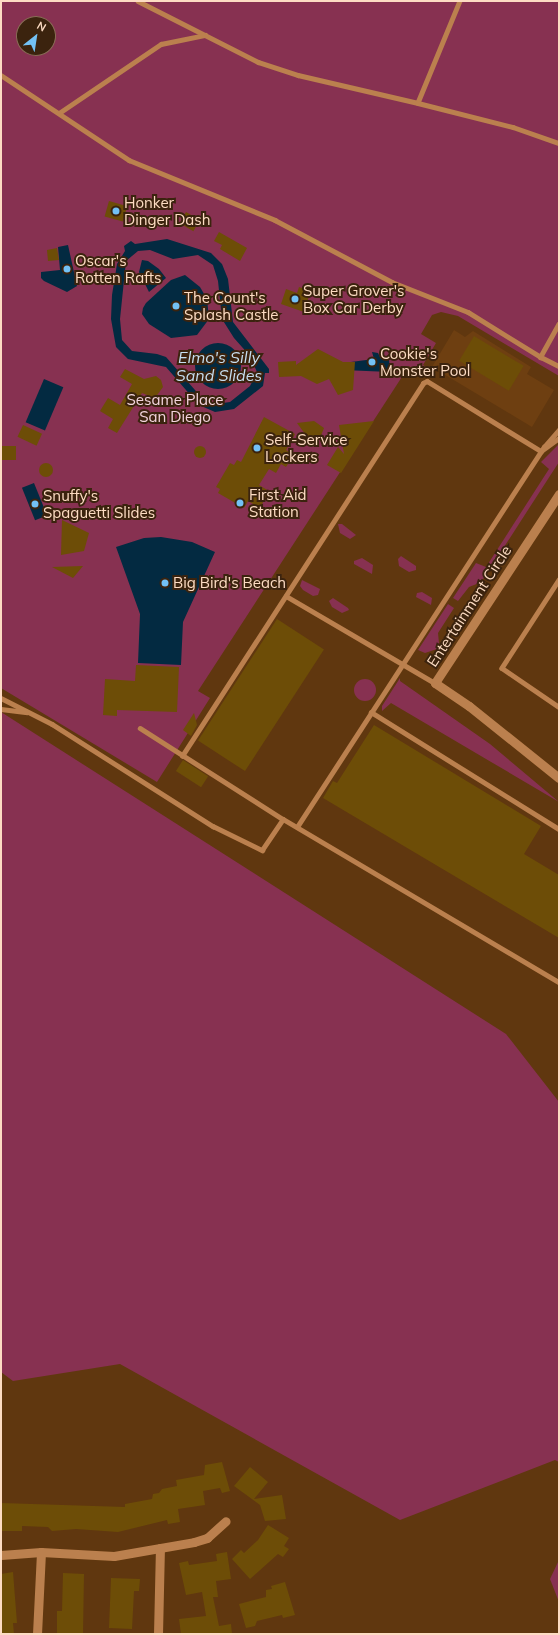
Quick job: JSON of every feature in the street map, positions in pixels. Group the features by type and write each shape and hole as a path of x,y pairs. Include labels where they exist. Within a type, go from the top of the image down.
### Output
{"street":[{"name":"Entertainment Circle","path":"559,494 435,683 469,706 559,778"},
{"path":"1,1556 40,1552 114,1556 207,1538 226,1521"},
{"path":"158,1634 160,1548"},
{"path":"37,1634 40,1552"}],"lane":[{"path":"138,1 258,62 298,75 513,127 559,143"},
{"path":"418,103 460,1"},
{"path":"59,113 161,44 205,35"},
{"path":"1,75 129,160 275,220 392,282 468,312 559,366"},
{"path":"542,357 559,324"},
{"path":"182,756 423,383 427,381 542,451"},
{"path":"297,827 402,663 542,451 559,430"},
{"path":"542,451 559,438"},
{"path":"559,580 502,668 559,706"},
{"path":"286,596 435,683"},
{"path":"1,698 30,712 213,826 262,850 283,819"},
{"path":"1,709 30,712"},
{"path":"371,712 559,829"},
{"path":"140,728 283,819 559,982"}],"shaded area":[{"path":"454,330 465,337 473,331 531,367 527,374 554,390 532,427 432,367"}],"green space":[{"name":"Sesame Place San Diego","path":"1,1 559,1 559,376 458,316 441,312 432,315 421,334 436,343 423,365 426,367 422,374 409,366 198,691 210,698 157,782 1,688"},
{"path":"559,444 559,462 484,578 479,583 469,587 458,601 453,598 476,563 486,567 549,469 541,462"},
{"path":"338,524 342,524 356,535 350,539 340,533"},
{"path":"401,556 416,566 416,570 409,572 399,566 398,559"},
{"path":"362,558 373,565 372,574 354,564 354,561"},
{"path":"302,580 320,589 318,595 313,596 303,590 300,586"},
{"path":"422,592 432,598 431,605 416,597 417,593"},
{"path":"333,598 349,610 342,613 332,607 329,601"},
{"path":"448,604 454,608 438,633 439,643 437,649 425,653 418,650"},
{"path":"400,678 400,681 490,744 559,802 391,703 382,711 382,706"},
{"path":"365,679 373,682 376,690 373,698 365,701 357,698 354,690 357,682"},
{"path":"1,712 506,1034 559,1102 559,1462 555,1460 400,1520 120,1364 13,1381 1,1372"},
{"path":"559,1560 559,1602 550,1579"}],"water":[{"path":"167,239 211,253 222,264 228,279 233,322 269,369 269,373 265,373 263,386 234,409 215,412 199,405 166,367 128,359 116,347 111,319 112,295 117,264 125,251 124,246 131,241 135,244","holes":["150,250 173,259 198,255 213,265 218,281 222,319 234,338 250,356 257,372 250,386 230,402 216,404 202,398 166,357 157,354 132,351 122,340 120,319 126,261 138,251"]},
{"name":"Oscar's Rotten Rafts","path":"68,245 77,286 67,292 44,281 41,278 41,272 60,270 58,247"},
{"path":"142,260 148,261 159,269 166,278 149,292 139,272"},
{"name":"The Count's Splash Castle","path":"185,275 200,287 207,299 209,319 197,335 171,338 149,324 142,314 143,308 146,303 171,280"},
{"name":"Elmo's Silly Sand Slides","path":"213,343 223,343 231,347 237,353 241,361 241,371 237,379 231,385 223,389 213,389 205,385 199,379 195,371 195,361 199,353 205,347"},
{"name":"Cookie's Monster Pool","path":"372,352 378,353 381,359 389,359 390,372 343,370 317,383 312,380 343,363 374,359"},
{"path":"44,379 63,387 45,430 26,422"},
{"name":"Snuffy's Spaguetti Slides","path":"34,483 47,515 35,520 22,488"},
{"name":"Big Bird's Beach","path":"161,537 192,542 215,552 183,622 181,665 138,663 140,614 116,547 144,538"}],"building":[{"name":"Honker Dinger Dash","path":"109,201 127,206 123,222 105,216"},
{"path":"186,212 200,220 193,231 180,223"},
{"path":"219,232 247,248 240,261 220,249 222,245 214,241"},
{"path":"57,248 59,260 48,261 47,250"},
{"name":"Super Grover's Box Car Derby","path":"299,287 308,290 307,292 310,293 304,312 281,304 286,289 297,293"},
{"path":"474,336 524,366 509,391 459,361"},
{"path":"318,349 343,362 355,362 353,390 338,395 329,379 317,384 301,376 279,377 278,362 296,361 296,365"},
{"path":"125,369 144,379 156,376 161,380 163,387 155,398 142,393 117,433 108,428 113,419 100,411 108,398 120,405 132,384 120,377"},
{"path":"264,417 295,434 286,450 294,455 286,467 281,464 276,473 269,469 259,485 269,491 260,508 248,501 244,508 218,493 220,489 216,487 230,463 234,465 237,460 241,462"},
{"path":"314,421 324,428 320,438 314,440 308,438 297,423"},
{"path":"374,421 341,473 327,465 338,447 344,454 339,425"},
{"path":"23,425 42,434 37,446 18,437"},
{"path":"1,446 16,446 16,460 1,460"},
{"path":"198,446 202,446 206,452 202,458 198,458 194,454 194,450"},
{"path":"43,463 49,463 53,467 53,473 49,477 43,477 39,473 39,467"},
{"path":"62,520 89,533 84,551 61,555"},
{"path":"83,566 73,578 52,567"},
{"path":"277,619 324,649 245,771 198,741"},
{"path":"136,665 179,667 177,712 117,710 117,716 103,715 105,679 135,681"},
{"path":"194,713 197,725 191,736 183,730"},
{"path":"374,725 541,826 524,854 559,875 559,938 323,798 333,781 337,783"},
{"path":"183,760 208,776 201,787 176,771"},
{"path":"222,1462 230,1491 222,1493 220,1488 203,1491 205,1505 178,1509 180,1522 168,1524 167,1520 118,1532 76,1529 52,1531 48,1527 22,1526 22,1531 1,1531 1,1503 125,1507 125,1504 152,1499 153,1494 159,1493 162,1489 177,1486 176,1480 204,1475 205,1465"},
{"path":"250,1467 268,1482 254,1499 282,1495 286,1519 265,1521 260,1505 234,1486"},
{"path":"268,1525 289,1538 284,1546 289,1549 283,1557 278,1554 250,1579 232,1559 241,1550 244,1553 258,1540"},
{"path":"227,1552 231,1579 216,1581 218,1597 213,1597 219,1626 231,1624 232,1634 181,1634 179,1619 206,1616 202,1592 186,1595 179,1563 188,1561 189,1565 217,1561 216,1554"},
{"path":"13,1572 17,1623 13,1623 14,1634 1,1634 1,1574"},
{"path":"63,1573 84,1574 83,1634 57,1634 57,1611 62,1611"},
{"path":"111,1578 140,1579 139,1591 134,1591 132,1629 109,1628"},
{"path":"285,1582 295,1615 283,1618 282,1615 257,1621 255,1626 246,1628 239,1604 266,1597 266,1590 272,1589 271,1586"}],"place":[{"name":"Honker Dinger Dash","path":"116,211"},
{"name":"Oscar's Rotten Rafts","path":"67,269"},
{"name":"Super Grover's Box Car Derby","path":"295,299"},
{"name":"The Count's Splash Castle","path":"176,306"},
{"name":"Cookie's Monster Pool","path":"372,362"},
{"name":"Self-Service Lockers","path":"257,448"},
{"name":"First Aid Station","path":"240,503"},
{"name":"Snuffy's Spaguetti Slides","path":"35,504"},
{"name":"Big Bird's Beach","path":"165,583"}]}
